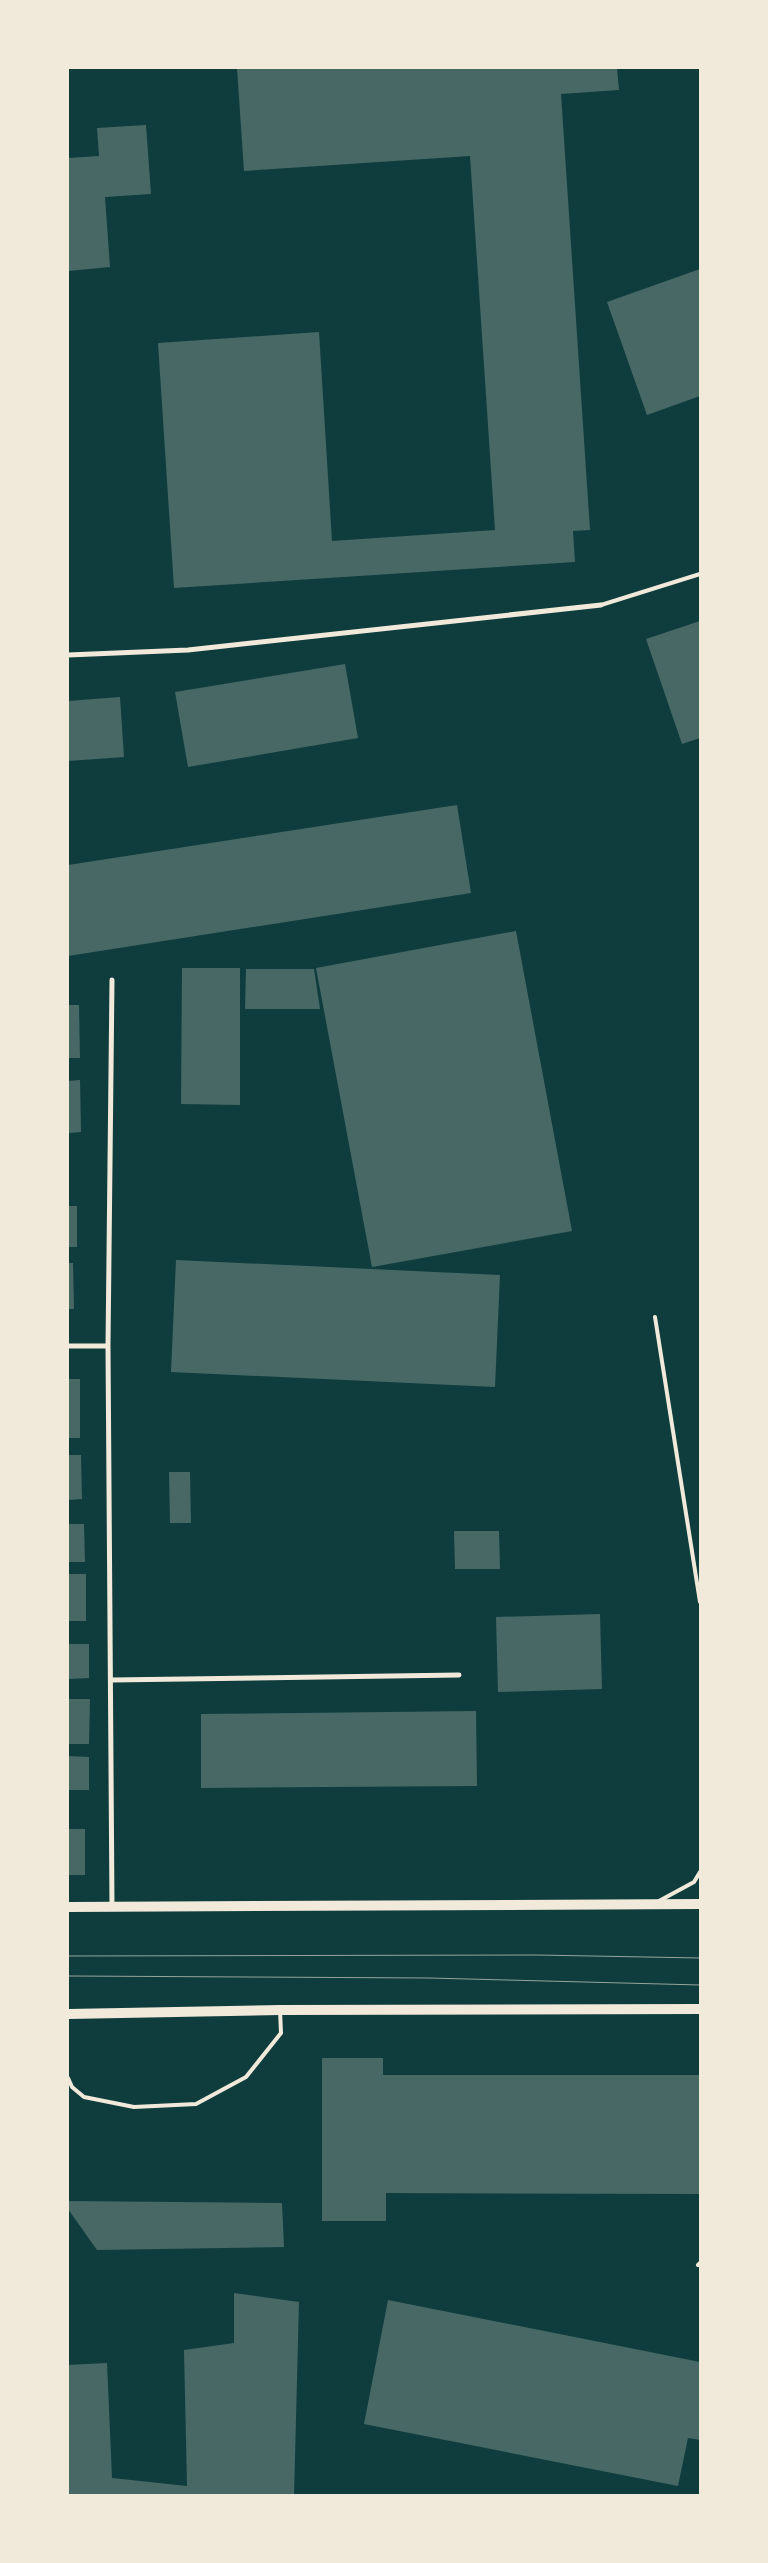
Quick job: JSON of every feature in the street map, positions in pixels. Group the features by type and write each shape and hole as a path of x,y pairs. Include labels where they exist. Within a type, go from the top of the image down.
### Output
{"main road":[{"path":"68,1907 700,1904"},
{"path":"68,2014 280,2010 700,2009"}],"street":[{"path":"68,655 188,650 602,604"},
{"path":"112,980 108,1346 112,1680 112,1906"},
{"path":"68,1346 108,1346"},
{"path":"112,1680 459,1675"}],"lane":[{"path":"602,604 700,574"},
{"path":"655,1317 700,1602"},
{"path":"655,1904 694,1882 700,1872"},
{"path":"68,2078 72,2087 84,2097 134,2107 196,2104 246,2077 281,2033 280,2010"}],"building":[{"path":"237,68 617,68 619,90 561,94 590,530 573,531 575,562 174,588 158,343 319,332 332,541 495,530 470,156 244,171"},
{"path":"146,125 151,194 105,197 110,267 68,271 68,158 99,156 97,128"},
{"path":"700,269 700,396 647,415 607,302"},
{"path":"700,621 700,738 682,744 646,639"},
{"path":"345,664 358,738 188,767 175,692"},
{"path":"120,697 124,757 68,761 68,701"},
{"path":"457,805 471,893 68,956 68,865"},
{"path":"516,931 572,1231 372,1267 316,968"},
{"path":"182,968 240,968 240,1105 181,1104"},
{"path":"246,969 314,969 320,1009 245,1009"},
{"path":"68,1005 79,1005 80,1058 68,1058"},
{"path":"80,1080 81,1132 68,1133 68,1081"},
{"path":"68,1206 77,1206 77,1247 68,1247"},
{"path":"176,1260 500,1275 495,1387 171,1372"},
{"path":"68,1263 73,1263 74,1309 68,1309"},
{"path":"68,1379 80,1379 80,1438 68,1438"},
{"path":"68,1455 81,1455 82,1499 68,1500"},
{"path":"169,1472 190,1472 191,1523 170,1523"},
{"path":"68,1524 84,1524 85,1562 68,1562"},
{"path":"454,1531 499,1531 500,1569 455,1569"},
{"path":"68,1574 86,1574 86,1621 68,1621"},
{"path":"600,1614 602,1689 498,1692 496,1617"},
{"path":"68,1644 89,1644 89,1678 68,1679"},
{"path":"68,1699 90,1699 89,1744 68,1744"},
{"path":"476,1711 477,1786 201,1788 201,1714"},
{"path":"68,1756 89,1757 89,1790 68,1790"},
{"path":"68,1829 85,1829 85,1875 68,1875"},
{"path":"322,2058 383,2058 383,2075 700,2075 700,2194 386,2193 386,2221 322,2221"},
{"path":"68,2201 282,2203 284,2247 97,2250 68,2209"},
{"path":"234,2293 299,2302 294,2496 68,2496 68,2365 107,2363 112,2478 187,2486 184,2350 234,2343"},
{"path":"388,2300 700,2362 700,2440 688,2438 678,2486 364,2424"}],"tram line":[{"path":"68,1956 536,1955 700,1958"},
{"path":"68,1976 429,1978 700,1985"}]}
